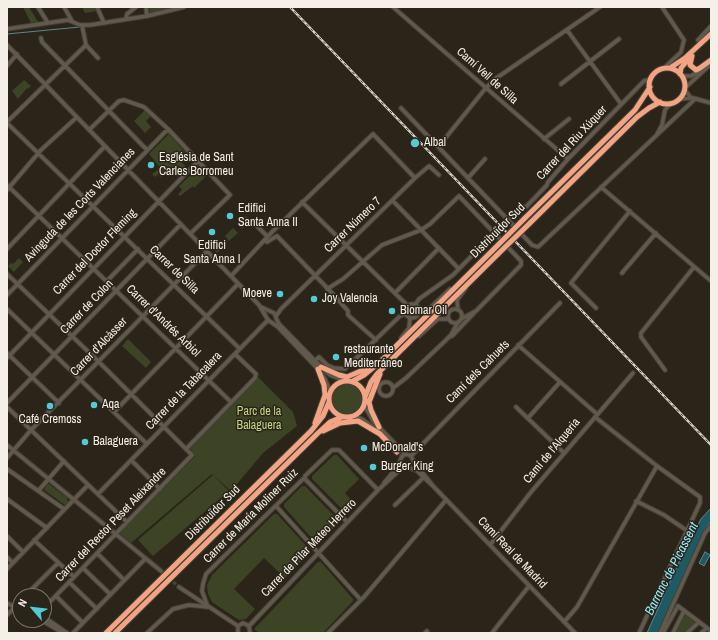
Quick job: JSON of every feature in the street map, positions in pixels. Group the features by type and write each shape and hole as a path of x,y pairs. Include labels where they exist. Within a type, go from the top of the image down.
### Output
{"highway":[{"path":"700,41 684,64 681,75 685,89 679,99 670,104 660,102 653,96 650,87 651,79 658,71 670,68 700,41 711,34"},
{"path":"693,53 690,65 694,69 700,68 711,60"},
{"path":"670,68 681,75"},
{"name":"Distribuïdor Sud","path":"353,381 364,375 380,362 635,110 650,87"},
{"name":"Distribuïdor Sud","path":"365,397 371,382 384,366 636,118 660,102"},
{"path":"319,368 347,377 362,372 380,362"},
{"path":"379,427 369,402 374,385 384,366"},
{"path":"310,431 320,413 325,396 324,385 319,368"},
{"path":"353,381 361,387 365,397 364,405 362,410 353,416 342,417 333,411 329,402 330,392 339,382 353,381"},
{"name":"Distribuïdor Sud","path":"106,633 310,431 323,416 329,402"},
{"name":"Distribuïdor Sud","path":"115,633 317,434 330,422 342,417"},
{"path":"317,434 340,423 358,421 380,434 397,452"}],"street":[{"path":"38,7 48,23"},
{"path":"64,7 72,21"},
{"path":"97,7 104,23"},
{"path":"126,19 127,14 136,7"},
{"path":"146,7 147,16"},
{"path":"7,29 72,21 82,25 88,25 147,16 184,7"},
{"name":"Camí Vell de Silla","path":"393,7 568,159"},
{"path":"439,146 485,88 495,79 600,7"},
{"path":"662,7 684,40 681,52 663,69"},
{"path":"82,25 86,45 98,58"},
{"path":"83,30 88,25"},
{"path":"700,41 711,26"},
{"path":"567,30 621,104"},
{"path":"41,38 42,42 147,150"},
{"path":"561,84 620,39"},
{"path":"7,45 238,284 259,305 274,315 279,324 314,361 325,379 330,392"},
{"path":"7,123 86,45"},
{"path":"7,66 17,54"},
{"path":"681,75 690,76 698,73 711,60"},
{"path":"693,99 685,89 711,64"},
{"name":"Carrer del Riu Xúquer","path":"508,221 521,207 526,207 547,185 568,159 644,81 651,79"},
{"path":"679,99 693,99 711,103"},
{"path":"401,108 439,146 508,221 532,245 538,247 653,140 693,99"},
{"path":"89,130 119,101 127,100 142,105 168,129 228,192 229,196 190,234"},
{"path":"653,140 662,125 665,110 670,104"},
{"path":"8,188 38,153 77,117"},
{"path":"544,139 569,119"},
{"name":"Carrer de Silla","path":"7,123 148,258 240,349"},
{"name":"Avinguda de les Corts Valencianes","path":"7,295 168,129"},
{"path":"231,276 302,202 373,134 415,178"},
{"path":"7,249 105,146"},
{"path":"468,178 485,159"},
{"name":"Carrer del Doctor Fleming","path":"8,355 94,268 158,200 198,161"},
{"name":"Carrer Número 7","path":"269,320 429,166 439,175"},
{"path":"601,187 694,267 711,279"},
{"name":"Carrer d'Andrés Arbiol","path":"8,188 117,290 231,402"},
{"path":"328,289 343,279 382,245 421,230 444,212 459,196 520,260 521,265 451,338 446,340"},
{"path":"392,201 459,269"},
{"path":"302,202 364,261 408,306"},
{"path":"596,308 571,283 630,211"},
{"path":"252,221 268,237"},
{"name":"Carrer de Colon","path":"7,403 73,337 181,224"},
{"path":"408,306 415,305 419,299 459,269 494,233"},
{"path":"622,273 656,233"},
{"path":"265,241 267,242 276,236 328,289 348,311 348,315 376,340"},
{"path":"395,293 438,248"},
{"path":"107,281 138,249"},
{"name":"Carrer d'Alcàsser","path":"7,458 31,430 207,251"},
{"path":"665,370 641,336 641,333 694,267"},
{"path":"7,274 187,448 256,376 235,354"},
{"path":"415,305 419,309 429,309 459,281 467,276"},
{"path":"469,314 461,313 458,310 457,300 475,276"},
{"path":"114,412 238,284"},
{"name":"Camí dels Cahuets","path":"411,456 560,303"},
{"path":"259,305 269,320 319,368 344,381"},
{"path":"314,361 319,357 328,366 345,369 400,316 406,313 408,306"},
{"path":"7,309 147,444"},
{"path":"410,318 418,316 419,309"},
{"path":"448,319 450,311 458,310"},
{"path":"405,347 435,320 440,318 448,319 452,322 459,321 476,311"},
{"path":"397,345 409,328 410,318 406,313"},
{"path":"393,388 406,378 446,340 453,332 459,321 461,313"},
{"path":"269,320 274,315"},
{"name":"Carrer de la Tabacalera","path":"98,494 269,320"},
{"path":"452,322 453,332"},
{"path":"518,345 596,415 657,466 700,497 700,503 686,530 639,633"},
{"path":"8,355 58,403"},
{"name":"Camí de l'Alqueria","path":"490,545 564,453 633,372"},
{"path":"528,418 560,382"},
{"path":"364,405 370,417 379,427 405,454 411,456"},
{"path":"7,407 127,522"},
{"path":"516,407 564,453"},
{"path":"353,416 362,419 376,428 389,441 397,452 401,463 409,468 414,462"},
{"path":"7,445 116,533 161,572"},
{"name":"Carrer del Rector Peset Aleixandre","path":"52,600 192,455 187,448"},
{"name":"Carrer de María Moliner Ruiz","path":"208,607 202,591 206,574 303,479 305,479 305,476 332,450 336,449 378,490"},
{"name":"Carrer de Pilar Mateo Herrero","path":"249,626 384,484 401,463 405,454"},
{"name":"Camí Real de Madrid","path":"411,456 414,462 446,500 575,633"},
{"path":"131,460 160,489"},
{"path":"39,490 64,462"},
{"path":"564,622 577,607 636,500 657,466"},
{"path":"7,468 64,509"},
{"name":"Camí Real de Madrid","path":"409,468 416,470 434,487"},
{"path":"395,505 423,478"},
{"path":"305,479 347,522"},
{"path":"7,569 88,485"},
{"path":"7,499 47,528"},
{"path":"328,633 360,599 446,500"},
{"path":"636,500 664,515 686,530"},
{"path":"276,506 360,599"},
{"path":"660,633 705,533 711,526"},
{"path":"7,536 23,552"},
{"path":"34,540 74,577"},
{"path":"97,554 124,580"},
{"path":"7,557 13,563"},
{"path":"73,633 145,558"},
{"path":"33,588 58,563"},
{"path":"83,568 110,594"},
{"path":"69,582 97,609"},
{"path":"492,633 529,586"},
{"path":"179,587 238,626"},
{"path":"56,596 83,623"},
{"path":"147,633 173,609 189,605 208,607"},
{"path":"663,633 678,606 711,631"},
{"path":"7,615 9,610"},
{"path":"674,633 684,611"},
{"path":"687,633 699,622"},
{"path":"52,623 67,633"},
{"path":"238,626 244,623 249,626 250,633"},
{"path":"52,626 63,633"},
{"path":"238,626 238,633"},
{"path":"701,633 707,628"}],"green space":[{"path":"23,7 29,7 38,22 31,23"},
{"path":"82,7 95,7 97,11 85,13"},
{"path":"149,7 174,7 150,13"},
{"path":"24,80 31,86 28,89 27,88 18,99 12,91"},
{"path":"145,110 151,116 146,121 151,127 145,133 134,121"},
{"path":"169,134 185,152 178,158 186,167 179,174 172,167 161,177 158,174 155,177 152,174 158,170 159,166 149,154"},
{"path":"199,167 201,167 208,174 194,188 193,186 180,196 178,194 182,190 179,186"},
{"path":"246,216 250,221 242,229 237,224"},
{"path":"233,228 238,233 229,241 225,236"},
{"path":"221,240 225,245 217,253 213,248"},
{"path":"19,258 23,262 14,272 8,266 11,263 13,264"},
{"path":"128,339 151,362 146,368 122,346"},
{"name":"Parc de la Balaguera","path":"258,377 293,412 297,426 263,453 231,491 212,474 131,543 119,533 195,456 189,447"},
{"path":"347,383 358,388 363,399 358,410 347,415 336,410 331,399 336,388"},
{"path":"334,455 337,455 359,479 345,493 355,505 348,513 345,512 312,479 312,476"},
{"path":"213,475 229,491 153,556 138,540"},
{"path":"47,484 67,498 68,502 65,505 44,490"},
{"path":"302,486 305,486 338,520 338,523 319,543 316,543 284,507 284,504"},
{"path":"274,514 277,514 310,550 309,553 285,578 264,558 234,589 255,609 246,619 239,620 212,602 208,594 207,585 212,575"},
{"path":"318,562 321,562 353,599 353,601 323,633 260,633 255,630 255,628"},
{"path":"684,613 696,623 686,633 674,633"}],"water":[{"path":"711,508 711,521 703,533 658,633 647,633 679,562 701,519"},
{"path":"705,552 710,555 704,566 699,563"}],"waterway":[{"path":"7,34 80,27"}],"tunnel":[{"path":"161,571 179,587"}],"railway":[{"path":"290,7 711,445"}],"place":[{"name":"Albal","path":"415,143"},
{"name":"Església de Sant Carles Borromeu","path":"151,165"},
{"name":"Edifici Santa Anna II","path":"230,216"},
{"name":"Edifici Santa Anna I","path":"212,232"},
{"name":"Moeve","path":"280,294"},
{"name":"Joy Valencia","path":"314,299"},
{"name":"Biomar Oil","path":"392,311"},
{"name":"restaurante Mediterráneo","path":"336,357"},
{"name":"Aqa","path":"94,405"},
{"name":"Café Cremoss","path":"50,406"},
{"name":"Balaguera","path":"85,442"},
{"name":"McDonald's","path":"364,448"},
{"name":"Burger King","path":"373,467"}],"water label":[{"name":"Barranc de Picassent","path":"672,569"}]}
